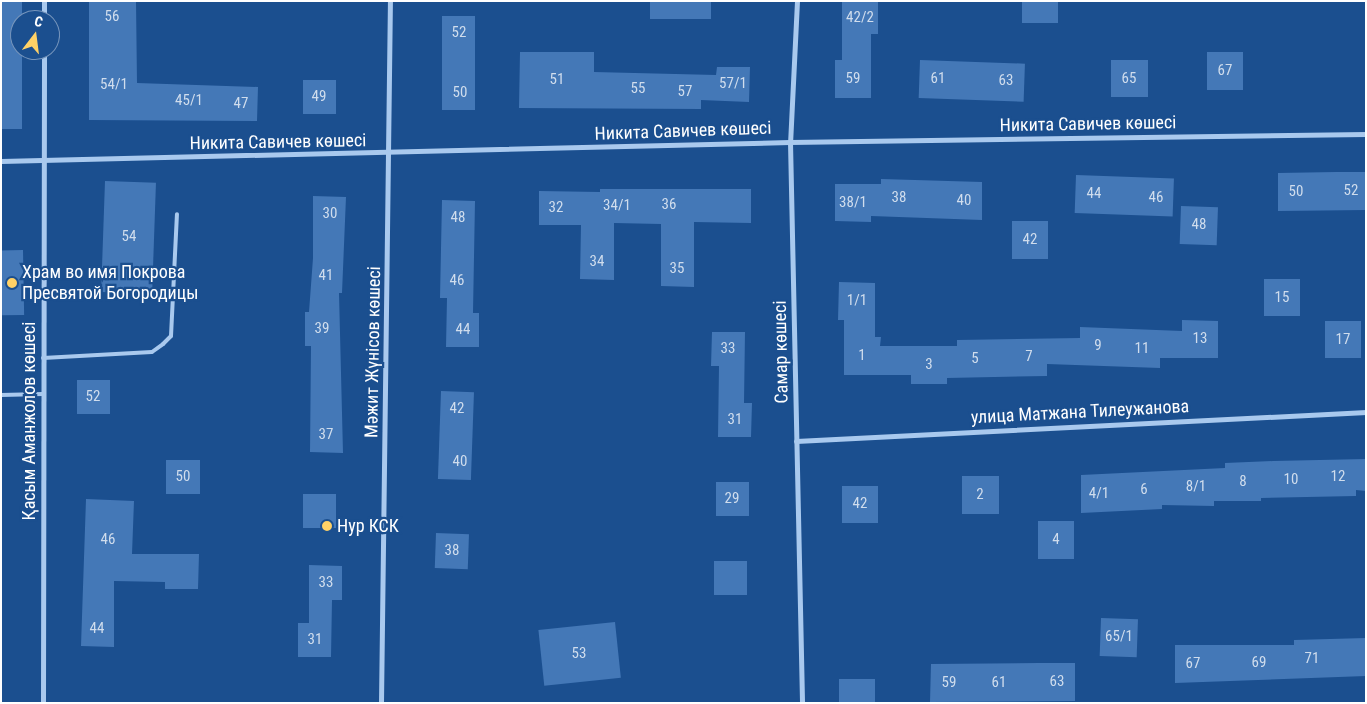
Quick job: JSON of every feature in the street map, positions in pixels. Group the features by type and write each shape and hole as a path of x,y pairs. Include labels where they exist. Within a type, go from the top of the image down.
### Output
{"street":[{"name":"Мәжит Жүнісов көшесі","path":"381,703 390,154 390,1"},
{"name":"Самар көшесі","path":"798,1 790,142 802,703"},
{"name":"Қасым Аманжолов көшесі","path":"43,703 44,60"},
{"name":"Никита Савичев көшесі","path":"1,161 390,154 790,142 1366,134"},
{"name":"улица Матжана Тилеужанова","path":"796,440 1366,412"}],"lane":[{"path":"43,358 152,352 167,340 170,336 177,214"},
{"path":"1,395 43,394"}],"building":[{"path":"1,1 22,1 22,10 10,10 10,60 22,60 22,129 1,129"},
{"path":"89,1 136,1 137,83 258,87 257,121 89,120"},
{"path":"650,1 711,1 711,19 650,19"},
{"path":"842,1 878,1 878,34 871,34 871,98 835,98 835,60 842,60"},
{"path":"1022,1 1058,1 1058,23 1022,23"},
{"path":"442,16 475,16 475,110 442,110"},
{"path":"520,52 594,52 594,72 716,75 717,67 750,67 749,102 701,100 701,109 519,108"},
{"path":"1207,52 1243,52 1243,90 1207,90"},
{"path":"920,60 1025,64 1024,102 919,98"},
{"path":"1111,60 1148,60 1148,97 1111,97"},
{"path":"303,80 336,80 336,114 303,114"},
{"path":"1366,172 1366,210 1278,211 1278,173"},
{"path":"1076,175 1174,178 1173,216 1075,213"},
{"path":"881,179 982,182 982,220 871,216 871,222 835,221 835,184 881,184"},
{"path":"105,181 156,183 152,294 101,292"},
{"path":"600,189 751,189 751,223 694,222 694,287 661,286 661,224 614,223 614,280 580,279 581,225 539,225 539,191 600,192"},
{"path":"313,196 346,197 342,293 339,293 343,453 310,452 311,346 305,346 305,312 309,312 313,258"},
{"path":"442,200 475,201 473,313 479,313 479,347 446,347 447,298 440,298"},
{"path":"1181,206 1218,207 1217,245 1180,244"},
{"path":"1012,221 1048,221 1048,259 1012,259"},
{"name":"Храм во имя Покрова Пресвятой Богородицы","path":"1,250 23,250 24,315 2,315"},
{"path":"1264,279 1300,279 1300,316 1264,316"},
{"path":"839,282 875,283 875,337 881,337 880,346 957,346 957,340 1080,338 1080,327 1182,331 1182,320 1218,321 1218,358 1160,358 1160,368 1047,364 1047,376 947,378 947,384 911,384 911,375 844,375 844,320 838,320"},
{"path":"1325,321 1361,321 1361,358 1325,358"},
{"path":"712,332 745,332 744,403 752,403 751,437 718,437 719,366 711,366"},
{"path":"77,380 110,380 110,414 77,414"},
{"path":"441,391 474,392 471,480 438,479"},
{"path":"1366,459 1366,491 1356,490 1356,496 1261,498 1261,501 1214,501 1214,506 1162,505 1162,509 1081,513 1081,475 1225,468 1225,463"},
{"path":"166,460 200,460 200,494 166,494"},
{"path":"962,476 999,476 999,514 962,514"},
{"path":"716,482 749,482 749,516 716,516"},
{"path":"842,486 878,486 878,523 842,523"},
{"path":"303,494 336,494 336,528 303,528"},
{"path":"86,499 134,501 132,554 199,554 198,589 165,589 165,582 114,581 114,647 81,646"},
{"path":"1038,521 1074,521 1074,559 1038,559"},
{"path":"436,533 469,534 468,569 435,568"},
{"path":"714,561 747,561 747,595 714,595"},
{"path":"309,565 342,566 342,600 332,600 331,657 298,657 298,623 309,623"},
{"path":"1101,618 1138,619 1137,657 1100,656"},
{"path":"615,622 621,678 544,686 538,630"},
{"path":"1366,638 1366,676 1175,683 1175,645 1294,645 1294,640"},
{"path":"1075,663 1075,701 930,702 931,664"},
{"path":"839,679 875,679 875,703 839,703"}],"place":[{"name":"Храм во имя Покрова Пресвятой Богородицы","path":"12,283"},
{"name":"Нур КСК","path":"327,526"}]}
